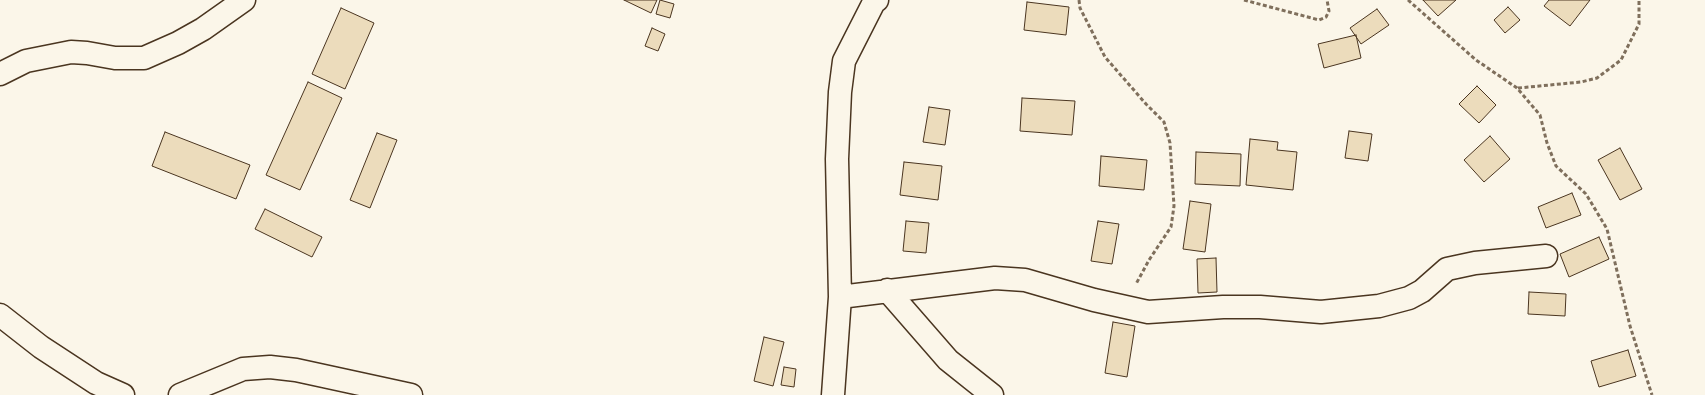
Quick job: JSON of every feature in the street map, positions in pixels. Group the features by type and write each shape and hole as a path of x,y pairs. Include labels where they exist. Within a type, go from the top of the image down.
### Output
{"street":[{"path":"0,74 26,61 71,52 115,58 144,58 178,43 244,0"},
{"path":"833,395 840,297 837,159 840,92 844,61 875,1"},
{"path":"840,297 996,278 1025,280 1094,300 1148,312 1223,307 1260,307 1321,312 1379,306 1409,298 1422,291 1447,269 1475,263 1546,256"},
{"path":"887,290 948,360 992,395"},
{"path":"0,315 42,348 96,383 123,395"},
{"path":"180,395 243,368 270,367 296,370 411,395"}],"path":[{"path":"1079,0 1080,8 1105,57 1164,122 1170,143 1174,206 1171,227 1149,260 1124,306"},
{"path":"1244,0 1319,20 1326,17 1329,12 1328,0"},
{"path":"1408,0 1476,60 1517,88 1540,115 1547,143 1556,166 1586,194 1608,230 1630,326 1652,395"},
{"path":"1517,88 1581,82 1597,78 1621,60 1639,24 1639,0"}],"building":[{"path":"624,0 657,0 651,13"},
{"path":"660,0 674,4 670,18 656,14"},
{"path":"1423,0 1456,0 1438,16"},
{"path":"1549,0 1590,0 1570,26 1544,6"},
{"path":"1027,2 1069,7 1066,35 1024,30"},
{"path":"1508,7 1520,20 1505,33 1494,20"},
{"path":"341,8 374,23 345,89 312,74"},
{"path":"1377,9 1389,25 1361,44 1350,28"},
{"path":"652,28 665,34 658,51 645,46"},
{"path":"1356,35 1361,58 1324,68 1318,44"},
{"path":"308,82 342,98 300,190 266,175"},
{"path":"1477,86 1496,105 1479,123 1459,104"},
{"path":"1022,98 1075,101 1072,135 1020,131"},
{"path":"929,107 950,110 945,145 923,142"},
{"path":"1349,131 1372,134 1368,161 1345,158"},
{"path":"165,132 250,165 236,199 152,166"},
{"path":"377,133 397,140 370,208 350,200"},
{"path":"1490,136 1510,159 1484,182 1464,160"},
{"path":"1250,139 1278,142 1277,150 1297,152 1293,190 1246,185"},
{"path":"1620,148 1642,189 1620,200 1598,160"},
{"path":"1196,152 1241,154 1240,186 1195,184"},
{"path":"1101,156 1147,160 1144,190 1099,186"},
{"path":"904,162 942,166 938,200 900,195"},
{"path":"1572,193 1581,215 1546,228 1538,207"},
{"path":"1190,201 1211,204 1205,252 1183,249"},
{"path":"265,209 322,237 312,257 255,229"},
{"path":"906,221 929,223 926,253 903,251"},
{"path":"1098,221 1119,224 1112,264 1091,261"},
{"path":"1599,237 1609,259 1569,277 1560,254"},
{"path":"1216,258 1217,292 1198,293 1197,259"},
{"path":"1529,292 1566,294 1565,316 1528,314"},
{"path":"1113,322 1135,326 1127,377 1105,373"},
{"path":"764,337 784,342 773,386 754,381"},
{"path":"1628,350 1636,376 1599,387 1591,361"},
{"path":"784,367 796,369 794,387 781,385"}]}
